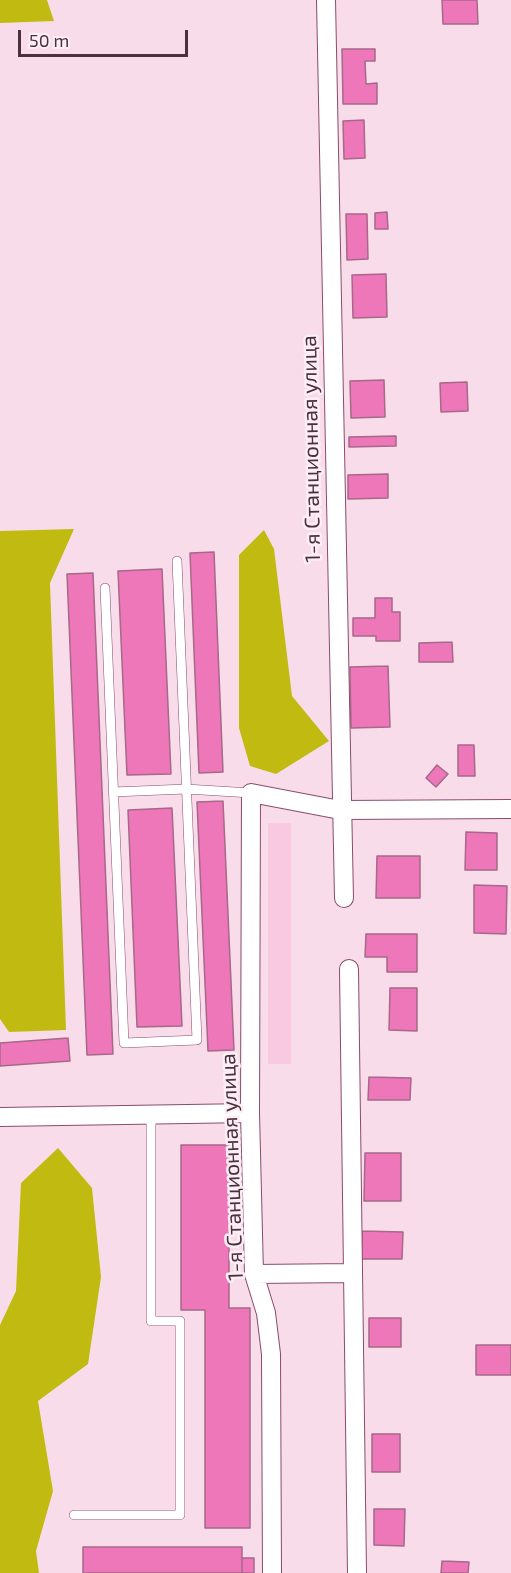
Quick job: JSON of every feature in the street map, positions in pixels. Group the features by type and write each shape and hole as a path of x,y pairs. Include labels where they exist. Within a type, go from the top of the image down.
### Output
{"street":[{"name":"1-я Станционная улица","path":"326,0 340,810 344,898"},
{"name":"1-я Станционная улица","path":"250,794 250,1113 254,1274 266,1313 271,1354 272,1573"},
{"path":"250,794 340,810 511,809"},
{"path":"349,969 357,1573"},
{"path":"0,1117 250,1113"},
{"path":"254,1274 352,1273"}],"lane":[{"path":"105,588 124,1043 197,1040 177,561"},
{"path":"113,792 186,789 250,794"},
{"path":"74,1515 180,1515 180,1321 151,1321 151,1116"}],"shaded area":[{"path":"0,0 47,0 54,21 0,23"},
{"path":"74,529 50,583 66,1030 9,1032 0,1019 0,531"},
{"path":"264,530 274,549 292,696 329,741 276,774 250,766 239,728 239,555"},
{"path":"268,823 291,823 291,1064 268,1064"},
{"path":"58,1148 92,1188 101,1277 88,1364 38,1401 53,1491 36,1551 39,1573 0,1573 0,1325 16,1291 21,1183"}],"building":[{"path":"442,0 477,0 478,24 443,24"},
{"path":"342,49 375,49 375,61 365,61 366,84 377,83 377,104 343,104"},
{"path":"364,120 365,158 344,159 343,121"},
{"path":"387,212 388,229 375,229 375,213"},
{"path":"346,214 367,214 368,259 347,260"},
{"path":"386,274 387,317 353,318 352,275"},
{"path":"384,380 385,417 351,418 350,381"},
{"path":"467,382 468,411 441,412 440,383"},
{"path":"396,436 396,446 349,447 349,437"},
{"path":"388,474 388,498 348,499 348,475"},
{"path":"214,552 223,772 199,773 190,553"},
{"path":"162,569 171,774 127,775 118,571"},
{"path":"93,573 113,1054 87,1055 67,574"},
{"path":"375,598 392,598 392,612 400,612 400,641 376,641 376,636 353,636 353,618 375,618"},
{"path":"452,642 453,662 419,662 419,643"},
{"path":"388,666 390,727 351,728 350,667"},
{"path":"458,745 474,745 475,776 458,776"},
{"path":"437,765 448,774 436,787 426,778"},
{"path":"223,801 234,1050 208,1051 197,802"},
{"path":"172,808 182,1026 137,1027 128,810"},
{"path":"466,832 497,833 497,870 465,870"},
{"path":"377,856 420,856 420,898 376,898"},
{"path":"474,885 507,886 506,934 474,933"},
{"path":"366,934 417,934 417,972 387,972 387,957 365,957"},
{"path":"390,988 417,988 417,1031 389,1030"},
{"path":"68,1038 70,1061 0,1066 0,1043"},
{"path":"369,1077 411,1078 410,1100 368,1100"},
{"path":"181,1145 229,1145 229,1308 250,1308 250,1528 205,1528 205,1310 181,1310"},
{"path":"365,1153 401,1153 401,1201 364,1201"},
{"path":"362,1231 403,1232 402,1259 361,1259"},
{"path":"369,1318 401,1318 401,1347 369,1347"},
{"path":"476,1345 511,1345 511,1375 476,1375"},
{"path":"372,1434 400,1434 400,1472 372,1472"},
{"path":"374,1509 405,1509 404,1546 374,1545"},
{"path":"83,1547 242,1547 242,1573 83,1573"},
{"path":"242,1558 254,1558 254,1573 242,1573"},
{"path":"442,1561 469,1562 468,1573 441,1573"}]}
